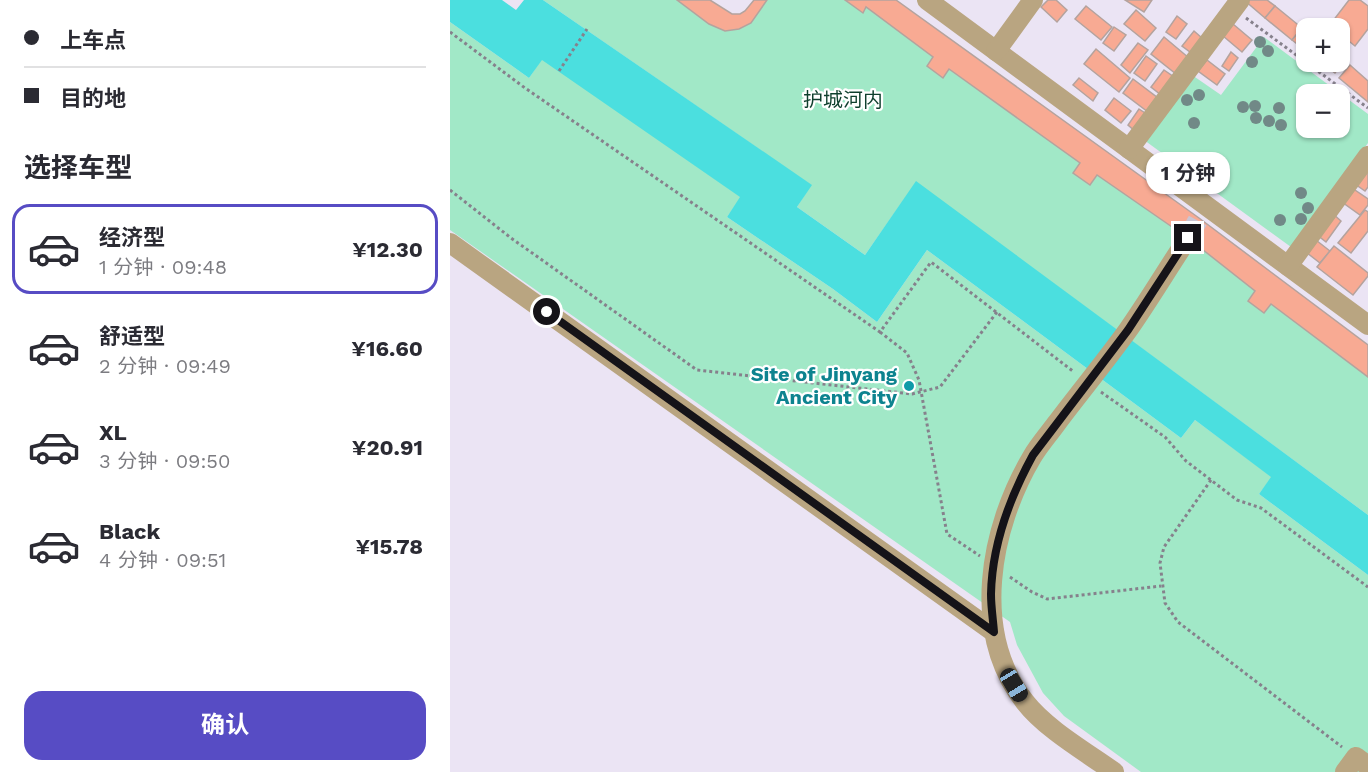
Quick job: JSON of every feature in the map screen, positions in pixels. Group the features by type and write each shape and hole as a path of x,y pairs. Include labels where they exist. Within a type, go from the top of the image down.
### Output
{"street":[{"path":"927,0 1129,148 1207,215 1287,266 1368,326"},
{"path":"996,51 1032,0"},
{"path":"1129,148 1237,4"},
{"path":"1287,266 1368,156"},
{"path":"1114,772 1059,734 1025,703 1004,668 994,632 991,594 995,558 1013,497 1033,455 1128,330 1188,238"},
{"path":"450,243 994,632"}],"path":[{"path":"1237,4 1368,108"},
{"path":"559,71 587,30"},
{"path":"450,32 525,88 880,332 931,262 1087,382 1165,437 1185,461 1237,500 1261,508 1368,587"},
{"path":"450,190 511,238 697,370 912,394 940,387 997,312"},
{"path":"1211,480 1164,547 1160,563 1166,603 1178,622 1356,765"}],"green space":[{"name":"护城河内","path":"543,0 677,0 709,24 725,31 739,29 751,23 767,0 845,0 863,13 866,7 933,57 927,66 943,78 949,69 1080,163 1073,173 1090,185 1097,175 1188,238 1255,291 1264,313 1271,304 1368,377 1368,515 916,182 865,255 797,207 811,185"},
{"path":"450,22 529,78 542,59 741,197 727,217 833,289 877,322 927,250 1181,438 1195,420 1272,477 1259,494 1368,575 1368,772 1141,772 1064,716 1043,693 1017,645 1010,622 450,230"},
{"path":"1264,37 1296,61 1296,72 1311,72 1327,84 1296,84 1296,138 1350,138 1350,101 1368,114 1368,143 1291,247 1144,140 1192,75 1221,95"}],"water":[{"path":"450,0 502,0 516,10 524,0 543,0 812,185 797,207 865,255 916,181 1368,515 1368,575 1259,494 1271,477 1195,420 1181,438 927,250 877,322 833,289 727,217 740,197 542,60 529,78 450,22"}],"building":[{"path":"677,0 710,0 732,14 740,14 754,0 767,0 751,23 739,29 725,31 709,24"},
{"path":"845,0 896,0 1199,218 1368,345 1368,377 1271,304 1264,313 1248,301 1255,291 1188,238 1097,175 1090,185 1073,173 1080,163 949,69 943,78 927,66 933,57 866,7 863,13"},
{"path":"1048,0 1056,0 1067,10 1057,22 1041,7"},
{"path":"1125,0 1152,0 1144,12"},
{"path":"1244,0 1267,0 1275,6 1265,18"},
{"path":"1349,0 1360,0 1368,6 1368,29 1355,46 1350,42 1350,18 1335,18"},
{"path":"1086,6 1112,27 1101,40 1075,19"},
{"path":"1275,6 1296,23 1296,35 1292,40 1265,18"},
{"path":"1136,10 1156,28 1145,41 1124,24"},
{"path":"1177,16 1187,24 1176,39 1166,32"},
{"path":"1233,24 1252,40 1242,52 1223,36"},
{"path":"1114,27 1126,35 1114,51 1103,43"},
{"path":"1194,31 1202,38 1190,52 1182,46"},
{"path":"1164,37 1189,58 1176,74 1151,54"},
{"path":"1138,43 1148,50 1130,73 1121,65"},
{"path":"1096,49 1130,78 1119,92 1084,64"},
{"path":"1231,52 1238,58 1229,71 1222,66"},
{"path":"1146,56 1157,64 1145,81 1134,73"},
{"path":"1207,60 1225,74 1217,85 1198,71"},
{"path":"1350,65 1368,81 1368,102 1350,87 1350,84 1339,78 1344,72 1350,72"},
{"path":"1164,70 1174,77 1161,95 1151,87"},
{"path":"1079,78 1098,93 1093,101 1073,85"},
{"path":"1133,79 1158,98 1148,112 1123,93"},
{"path":"1114,98 1131,111 1121,123 1105,110"},
{"path":"1139,109 1148,115 1136,132 1128,125"},
{"path":"1368,166 1368,187 1365,191 1355,184"},
{"path":"1352,188 1368,199 1368,205 1360,215 1342,202"},
{"path":"1365,210 1368,212 1368,231 1351,253 1338,243"},
{"path":"1332,213 1341,221 1326,242 1316,234"},
{"path":"1312,237 1330,251 1320,263 1302,249"},
{"path":"1334,246 1368,273 1353,295 1317,267"}],"tunnel":[{"path":"1188,238 1199,218"}],"place":[{"name":"Site of Jinyang Ancient City","path":"909,386"}],"route":[{"path":"547,312 994,632 991,594 995,558 1003,525 1023,475 1033,455 1128,330 1188,238"}]}
